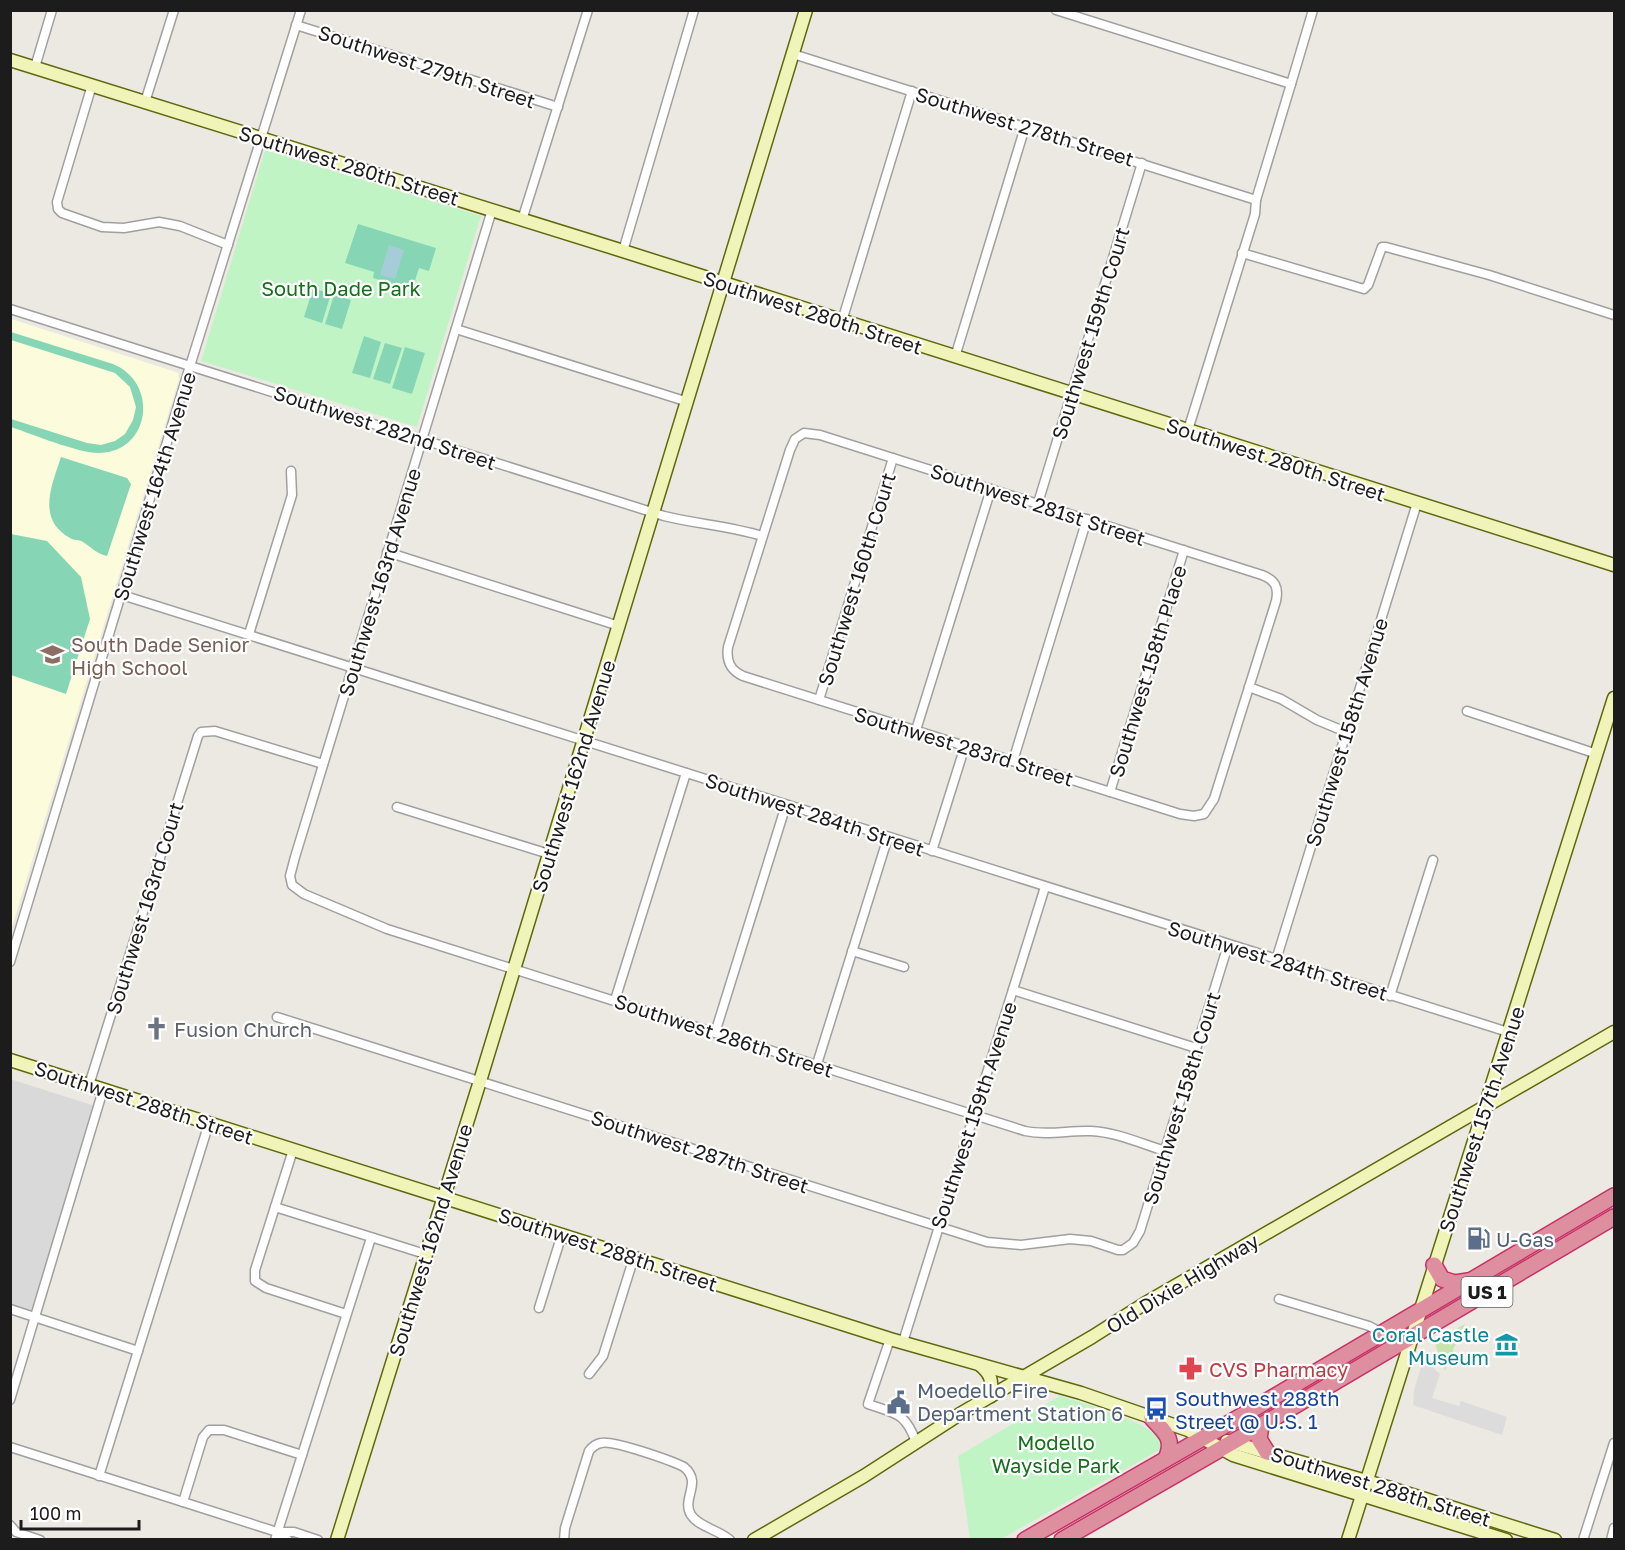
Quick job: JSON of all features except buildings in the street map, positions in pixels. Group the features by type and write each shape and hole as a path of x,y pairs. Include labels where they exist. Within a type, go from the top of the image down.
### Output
{"highway":[{"name":"US 1","path":"1025,1539 1205,1437 1614,1196"},
{"name":"US 1","path":"1062,1539 1227,1445 1614,1217"},
{"path":"1434,1265 1438,1275 1448,1282 1471,1281"},
{"path":"1152,1418 1170,1440 1170,1449 1166,1459"},
{"path":"1261,1425 1259,1439 1267,1452"},
{"path":"1044,1539 1072,1525 1094,1501"}],"street":[{"path":"35,67 52,10"},
{"path":"145,102 174,10"},
{"name":"Southwest 164th Avenue","path":"10,962 190,366 301,10"},
{"path":"522,220 588,10"},
{"path":"623,251 694,10"},
{"name":"Southwest 162nd Avenue","path":"337,1539 480,1081 806,10"},
{"path":"1056,10 1291,84"},
{"path":"1188,430 1255,214 1256,200 1313,10"},
{"name":"Southwest 279th Street","path":"296,25 558,107"},
{"name":"Southwest 278th Street","path":"793,54 1256,200"},
{"name":"Southwest 280th Street","path":"10,60 623,251 1614,565"},
{"path":"92,86 57,202 58,209 65,214 102,227 124,228 159,222 180,226 228,245"},
{"path":"842,321 912,91"},
{"path":"955,357 1025,127"},
{"name":"Southwest 159th Court","path":"1038,503 1142,163"},
{"name":"Southwest 163rd Avenue","path":"292,885 292,868 492,210"},
{"path":"1242,253 1364,289 1368,285 1382,247 1386,247 1614,315"},
{"name":"Southwest 282nd Street","path":"10,309 654,513 762,536"},
{"path":"456,329 688,402"},
{"name":"Southwest 281st Street","path":"762,536 790,450 799,435 808,433 820,435 1265,576 1275,583 1276,601 1249,687"},
{"name":"Southwest 160th Court","path":"819,700 893,458"},
{"path":"249,634 292,495 291,471"},
{"path":"916,730 991,489"},
{"name":"Southwest 158th Avenue","path":"1276,960 1417,503"},
{"path":"1013,761 1087,519"},
{"name":"Southwest 283rd Street","path":"762,536 728,647 728,663 734,671 1180,814 1194,816 1204,814 1214,799 1249,687"},
{"name":"Southwest 158th Place","path":"1110,792 1184,550"},
{"path":"387,552 619,626"},
{"name":"Southwest 284th Street","path":"122,595 1508,1032"},
{"path":"1249,687 1281,699 1346,732"},
{"name":"Southwest 157th Avenue","path":"1348,1539 1614,698"},
{"path":"1467,711 1597,754"},
{"name":"Southwest 163rd Court","path":"89,1085 193,746 201,732 215,730 323,764"},
{"path":"932,851 965,746"},
{"path":"615,1000 686,773"},
{"path":"715,1033 786,805"},
{"path":"397,807 549,854"},
{"path":"817,1064 888,837"},
{"path":"1390,996 1433,860"},
{"name":"Southwest 286th Street","path":"292,885 304,894 375,925 974,1114 1037,1133 1104,1132 1165,1151"},
{"name":"Southwest 159th Avenue","path":"903,1342 1045,887"},
{"name":"Southwest 158th Court","path":"1127,1248 1140,1231 1228,945"},
{"path":"852,951 904,967"},
{"path":"1013,990 1196,1048"},
{"name":"Southwest 287th Street","path":"277,1017 998,1244 1021,1245 1070,1239 1091,1241 1118,1250 1127,1248"},
{"name":"Old Dixie Highway","path":"754,1539 864,1476 1144,1304 1614,1032"},
{"name":"Southwest 288th Street","path":"10,1060 890,1339 1025,1376 1227,1445 1267,1452 1556,1539"},
{"path":"10,1400 103,1090"},
{"path":"99,1476 209,1123"},
{"path":"293,1150 255,1270 255,1281 266,1288 346,1314"},
{"path":"275,1207 425,1254"},
{"path":"539,1308 562,1234"},
{"path":"276,1536 371,1238"},
{"path":"589,1374 603,1356 634,1257"},
{"path":"1279,1299 1369,1326 1382,1333"},
{"path":"10,1309 138,1351"},
{"path":"890,1339 868,1404 904,1417 911,1427 916,1442"},
{"path":"977,1362 989,1372 992,1378 991,1396"},
{"path":"183,1502 203,1437 209,1430 224,1430 302,1455"},
{"path":"564,1539 565,1528 587,1455 593,1446 599,1443 619,1445 684,1467 693,1481 688,1504 690,1514 697,1521 730,1539"},
{"path":"1583,1539 1614,1443"},
{"name":"Southwest 288th Street","path":"1227,1445 1233,1455 1506,1539"},
{"path":"10,1447 183,1502 288,1539"},
{"path":"1611,1539 1614,1528"},
{"path":"15,1532 40,1539"},
{"path":"276,1536 294,1532 318,1539"}],"shaded area":[{"name":"South Dade Senior High School","path":"11,319 173,371 178,373 179,379 11,930"},
{"path":"10,1079 95,1106 29,1317 11,1311"},
{"path":"1424,1358 1431,1360 1435,1370 1440,1374 1432,1398 1459,1406 1461,1401 1507,1417 1502,1435 1413,1405 1414,1390"}],"green space":[{"name":"South Dade Park","path":"265,150 481,216 417,427 201,361"},
{"path":"358,224 436,248 429,271 419,268 412,290 373,278 374,272 345,263"},
{"path":"313,288 331,294 322,323 304,317"},
{"path":"334,295 351,300 342,329 325,324"},
{"path":"11,332 113,364 128,373 138,386 143,400 143,415 139,429 130,441 117,449 100,453 91,452 11,427 11,419 87,443 101,445 115,441 125,434 133,420 136,407 130,387 115,373 11,340"},
{"path":"364,336 381,342 370,378 352,373"},
{"path":"385,343 402,348 390,384 373,379"},
{"path":"405,347 425,353 412,394 392,388"},
{"path":"61,457 127,478 131,484 107,556 81,541 70,538 59,530 53,521 49,501"},
{"path":"11,534 47,541 81,577 90,619 66,694 11,675"},
{"path":"1465,1324 1460,1339 1453,1349 1454,1355 1447,1363 1445,1371 1434,1341"},
{"name":"Modello Wayside Park","path":"1060,1396 1143,1426 1164,1440 1161,1449 1001,1539 970,1539 958,1456"}],"water":[{"path":"389,245 404,250 395,279 380,275"}],"place":[{"name":"South Dade Senior High School","path":"53,655"},
{"name":"Fusion Church","path":"156,1029"},
{"name":"U-Gas","path":"1478,1239"},
{"name":"Coral Castle Museum","path":"1507,1345"},
{"name":"CVS Pharmacy","path":"1191,1369"},
{"name":"Moedello Fire Department Station 6","path":"899,1402"},
{"name":"Southwest 288th Street @ U.S. 1","path":"1157,1409"}]}
